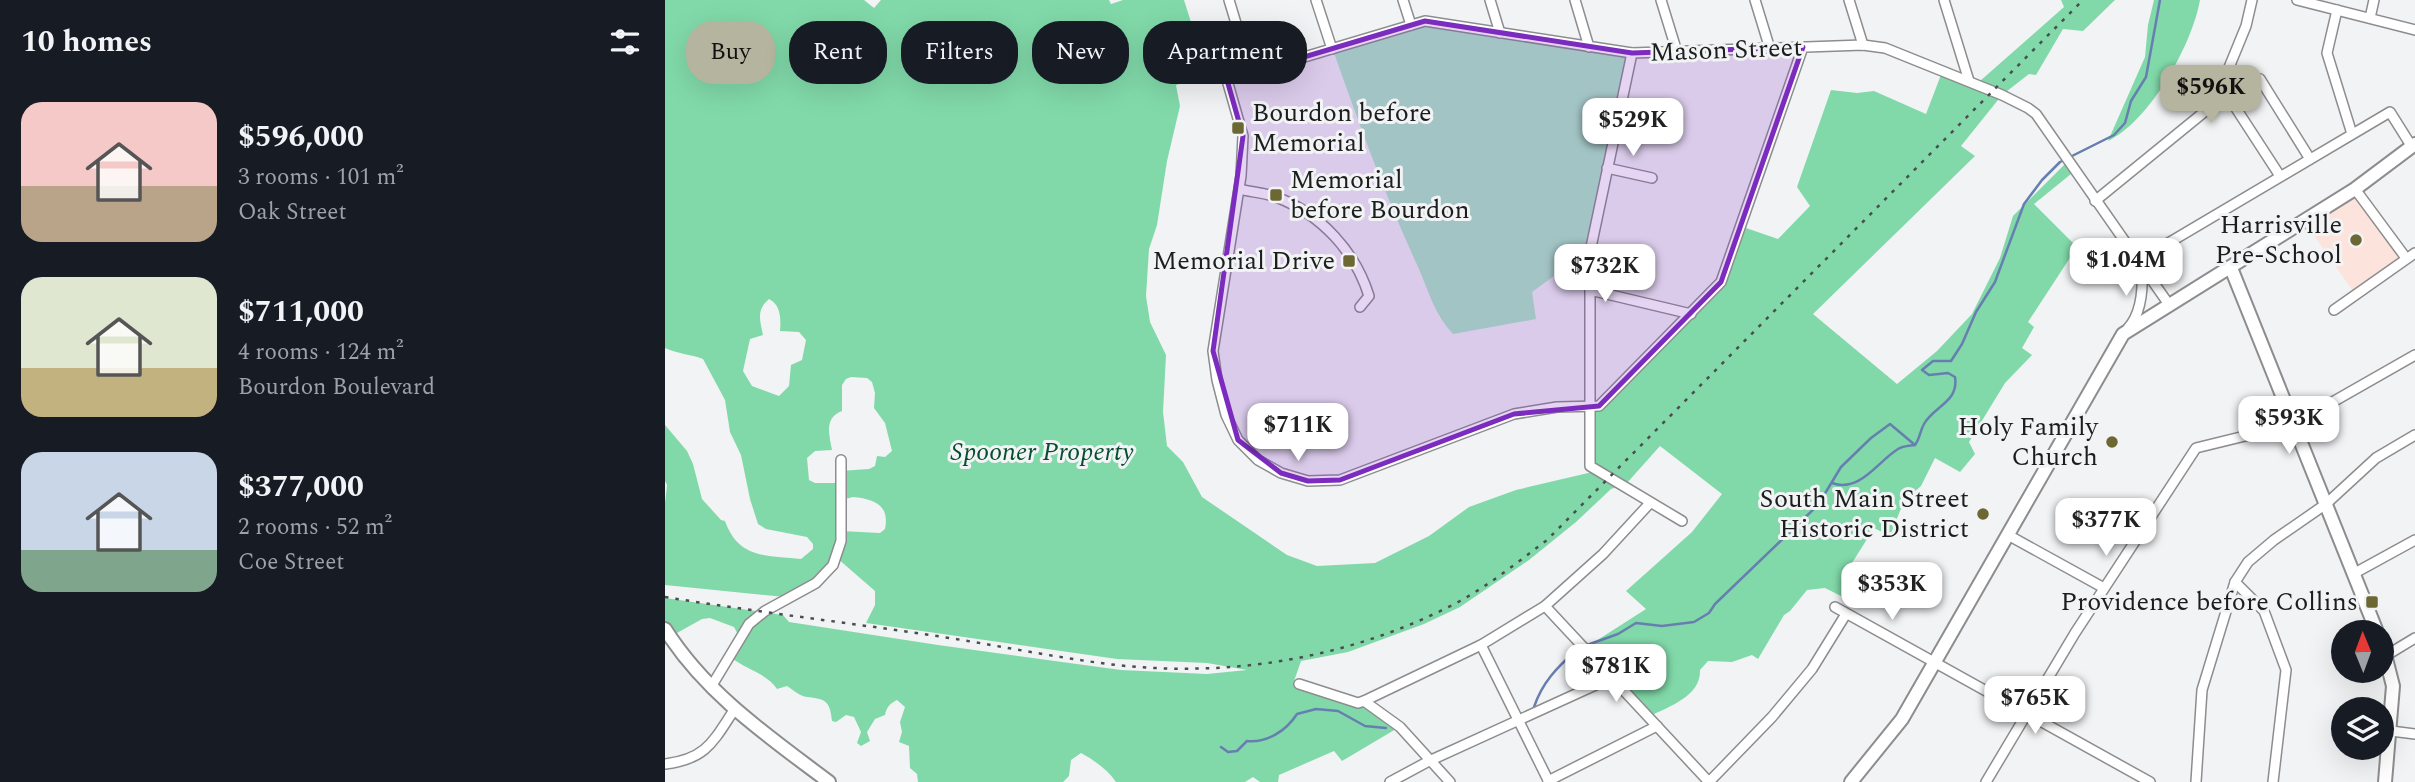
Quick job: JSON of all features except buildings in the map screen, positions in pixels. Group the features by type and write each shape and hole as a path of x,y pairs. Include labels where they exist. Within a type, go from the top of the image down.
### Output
{"main road":[{"path":"1851,782 1902,719 2123,334 2355,189 2414,146"},
{"path":"2231,268 2372,620"},
{"path":"665,629 679,651 734,710 829,782"},
{"path":"2385,782 2388,760"}],"street":[{"path":"1229,0 1235,21"},
{"path":"1316,0 1332,49"},
{"path":"1403,0 1411,25"},
{"path":"1490,0 1500,33"},
{"path":"1575,0 1589,47"},
{"path":"1661,0 1677,52"},
{"path":"1755,0 1770,49"},
{"path":"1849,0 1863,45"},
{"path":"1944,0 1969,81"},
{"path":"2214,104 2246,26 2252,0"},
{"path":"2297,0 2415,30"},
{"path":"2370,18 2374,0"},
{"path":"2337,10 2327,53 2352,134"},
{"name":"Mason Street","path":"1307,56 1425,21 1632,53 1863,45 1885,47 1969,81 2036,114 2169,306"},
{"path":"1360,307 1369,296 1363,276 1328,229 1303,210 1275,197 1239,189 1213,351 1226,415 1238,440 1258,460 1281,473 1308,481 1340,480 1514,414 1557,407 1599,406 1721,282 1803,47"},
{"path":"1632,53 1590,252 1590,466 1682,521"},
{"path":"2095,201 2214,104 2260,79 2310,159"},
{"name":"Mason Street","path":"1228,84 1243,136 1239,189"},
{"path":"2228,96 2280,176"},
{"path":"2123,334 2134,322 2138,310 2140,264 2280,176 2390,112 2414,146"},
{"path":"1607,167 1652,178"},
{"path":"2334,310 2411,255 2355,189"},
{"path":"1590,290 1691,314"},
{"path":"1986,782 2051,671 2196,448 2294,424 2415,355"},
{"path":"2196,782 2202,690 2235,582 2248,562 2265,547 2326,504 2376,458 2415,435"},
{"path":"711,687 749,624 765,611 816,583 833,565 841,541 841,460"},
{"path":"1299,684 1358,703 1481,645 1545,606 1603,554 1650,503"},
{"path":"2008,535 2104,588"},
{"path":"2353,574 2415,540"},
{"path":"2235,582 2264,611 2286,670 2273,782"},
{"path":"1545,606 1709,782 1772,717 1812,668 1846,614"},
{"path":"1835,607 2150,782"},
{"path":"2394,645 2415,638"},
{"path":"1481,645 1549,781 1657,726"},
{"path":"1390,782 1429,761 1611,678"},
{"path":"1364,701 1400,727 1450,782"},
{"path":"665,764 683,762 698,756 714,740 734,710"},
{"path":"2394,731 2415,734"}],"highlighted area":[{"path":"1425,21 1632,53 1803,47 1721,282 1599,406 1514,414 1340,480 1308,481 1281,473 1238,440 1213,351 1243,136 1227,80"}],"shaded area":[{"name":"Harrisville Pre-School","path":"2359,191 2406,256 2353,291 2306,224"}],"green space":[{"name":"Spooner Property","path":"665,0 864,0 874,8 881,0 1109,0 1111,4 1123,0 1184,0 1191,21 1143,21 1143,84 1180,84 1176,85 1180,106 1167,161 1157,225 1149,249 1146,296 1150,322 1166,355 1163,412 1167,446 1183,462 1202,497 1287,555 1317,566 1375,563 1429,536 1469,507 1516,490 1601,470 1589,461 1589,407 1599,407 1724,281 1746,228 1778,239 1810,206 1797,187 1831,90 1857,93 1874,91 1926,114 1944,67 1980,81 2064,7 2061,0 2115,0 2083,31 2063,29 2036,75 2029,74 2002,95 1961,146 1975,156 1813,314 1897,384 1937,351 1972,314 2000,258 2013,216 2065,164 2071,174 2034,204 2077,247 2028,322 2034,327 2022,348 2032,355 2005,383 1969,442 1975,454 1960,472 1935,458 1921,486 1904,501 1890,536 1874,528 1852,563 1861,568 1843,597 1825,588 1807,590 1784,615 1758,659 1752,655 1732,662 1708,661 1700,670 1699,679 1690,693 1650,716 1585,648 1646,609 1626,591 1692,532 1722,494 1660,446 1626,484 1611,489 1529,560 1460,607 1424,624 1348,652 1301,661 1293,684 1365,707 1396,729 1342,761 1334,751 1279,775 1278,782 1260,782 1253,777 1245,782 1116,782 1109,773 1081,753 1071,760 1069,776 1063,782 918,782 917,774 910,768 909,746 899,742 902,732 900,722 905,707 897,700 889,706 885,715 875,719 867,732 870,741 861,746 857,743 861,732 854,717 846,715 836,722 832,721 830,709 825,702 802,695 787,686 777,689 763,676 733,659 741,640 734,627 710,618 702,619 668,638 665,634 665,598 783,615 789,622 1121,670 1207,674 1247,670 1207,663 1117,659 866,623 875,605 875,591 837,558 825,572 785,597 665,585 665,425 687,451 702,499 725,521 738,543 766,556 801,559 813,549 813,544 807,537 766,529 758,524 741,455 730,432 725,400 703,359 665,348","holes":["769,299 780,317 780,331 799,332 806,340 802,360 791,365 789,386 779,396 752,386 743,371 750,339 763,335 760,320 762,307","851,377 867,378 872,382 875,393 874,408 885,423 892,451 885,457 877,456 875,466 869,469 840,471 839,483 815,483 809,480 807,458 815,451 832,450 830,422 842,411 842,385","853,497 879,505 885,514 885,529 880,533 841,531 845,499"]},
{"path":"2154,0 2200,0 2188,38 2167,80 2139,117 2108,141 2145,57"},
{"path":"1427,24 1629,57 1590,271 1554,276 1532,292 1536,319 1453,334 1433,303 1363,133 1333,50"}],"waterway":[{"path":"1587,645 1618,634 1636,623 1662,626 1694,622 1709,613 1715,604 1818,505 1841,467 1871,438 1890,424 1915,445 1924,424 1950,398 1955,385 1955,377 1948,373 1929,375 1922,370 1933,361 1951,361 1962,344 1976,312 1995,282 2024,204 2042,180 2060,162 2114,135 2125,123 2131,101 2146,77 2160,0"},
{"path":"1832,483 1842,485 1860,480 1898,449 1915,445"},
{"path":"1534,707 1551,676 1576,651"},
{"path":"1221,747 1228,752 1237,751 1247,741 1262,740 1275,735 1297,714 1316,709 1338,711 1365,726 1386,728"}],"railway":[{"path":"665,597 1094,662 1161,668 1205,668 1293,659 1379,636 1420,620 1483,587 1547,540 2083,0"}],"place":[{"name":"Bourdon before Memorial","path":"1238,128"},
{"name":"Memorial before Bourdon","path":"1276,195"},
{"name":"Harrisville Pre-School","path":"2356,240"},
{"name":"Memorial Drive","path":"1349,261"},
{"name":"Holy Family Church","path":"2112,442"},
{"name":"South Main Street Historic District","path":"1983,514"},
{"name":"Providence before Collins","path":"2372,602"}]}
